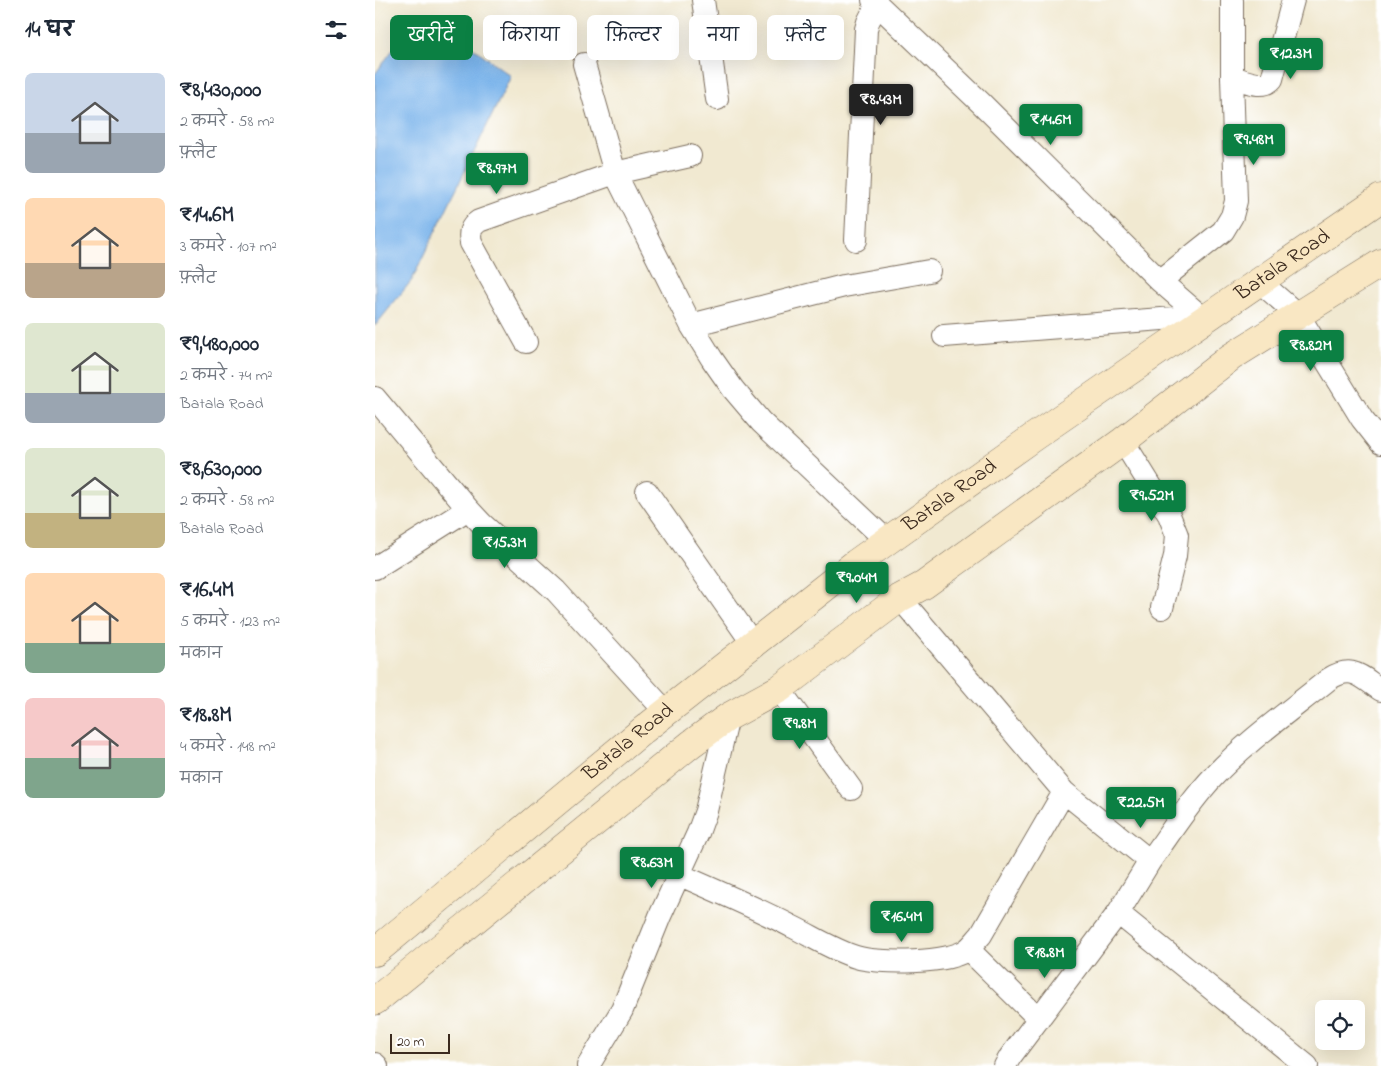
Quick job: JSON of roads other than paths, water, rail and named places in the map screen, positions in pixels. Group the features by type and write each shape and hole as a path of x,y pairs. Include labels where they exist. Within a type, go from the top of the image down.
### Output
{"main road":[{"name":"Batala Road","path":"375,952 666,712 857,563 1203,318 1260,282 1381,198"},
{"name":"Batala Road","path":"375,1001 691,744 728,717 779,689 900,598 924,585 1123,441 1231,358 1381,263"}],"street":[{"path":"703,0 717,99"},
{"path":"1160,281 1223,231 1232,216 1236,201 1232,76 1232,0"},
{"path":"1232,76 1261,85 1270,82 1293,0"},
{"path":"857,240 866,29 875,2 981,103 1160,281 1203,318"},
{"path":"584,64 615,173 691,325 711,359 761,422 887,541"},
{"path":"526,342 471,243 469,235 473,225 479,221 615,173 690,156"},
{"path":"691,325 844,286 929,271"},
{"path":"1260,282 1299,316 1362,419 1381,443"},
{"path":"944,336 1203,318"},
{"path":"375,398 468,509 556,591 666,712"},
{"path":"1123,441 1169,515 1177,535 1175,556 1162,608"},
{"path":"647,492 753,644"},
{"path":"375,568 468,509"},
{"path":"900,598 1064,792 1150,861"},
{"path":"1005,1066 1118,913 1150,861 1195,797 1233,757 1329,678 1339,673 1354,672 1381,690"},
{"path":"779,689 851,789"},
{"path":"588,1066 622,1010 660,916 706,811 728,717"},
{"path":"680,874 858,958 902,962 954,956 968,950 981,934 1064,792"},
{"path":"1118,913 1307,1066"},
{"path":"968,950 1039,1019"}],"water":[{"path":"473,47 483,55 483,60 490,60 511,76 412,280 375,326 375,74 390,54 390,60 473,60"}]}
